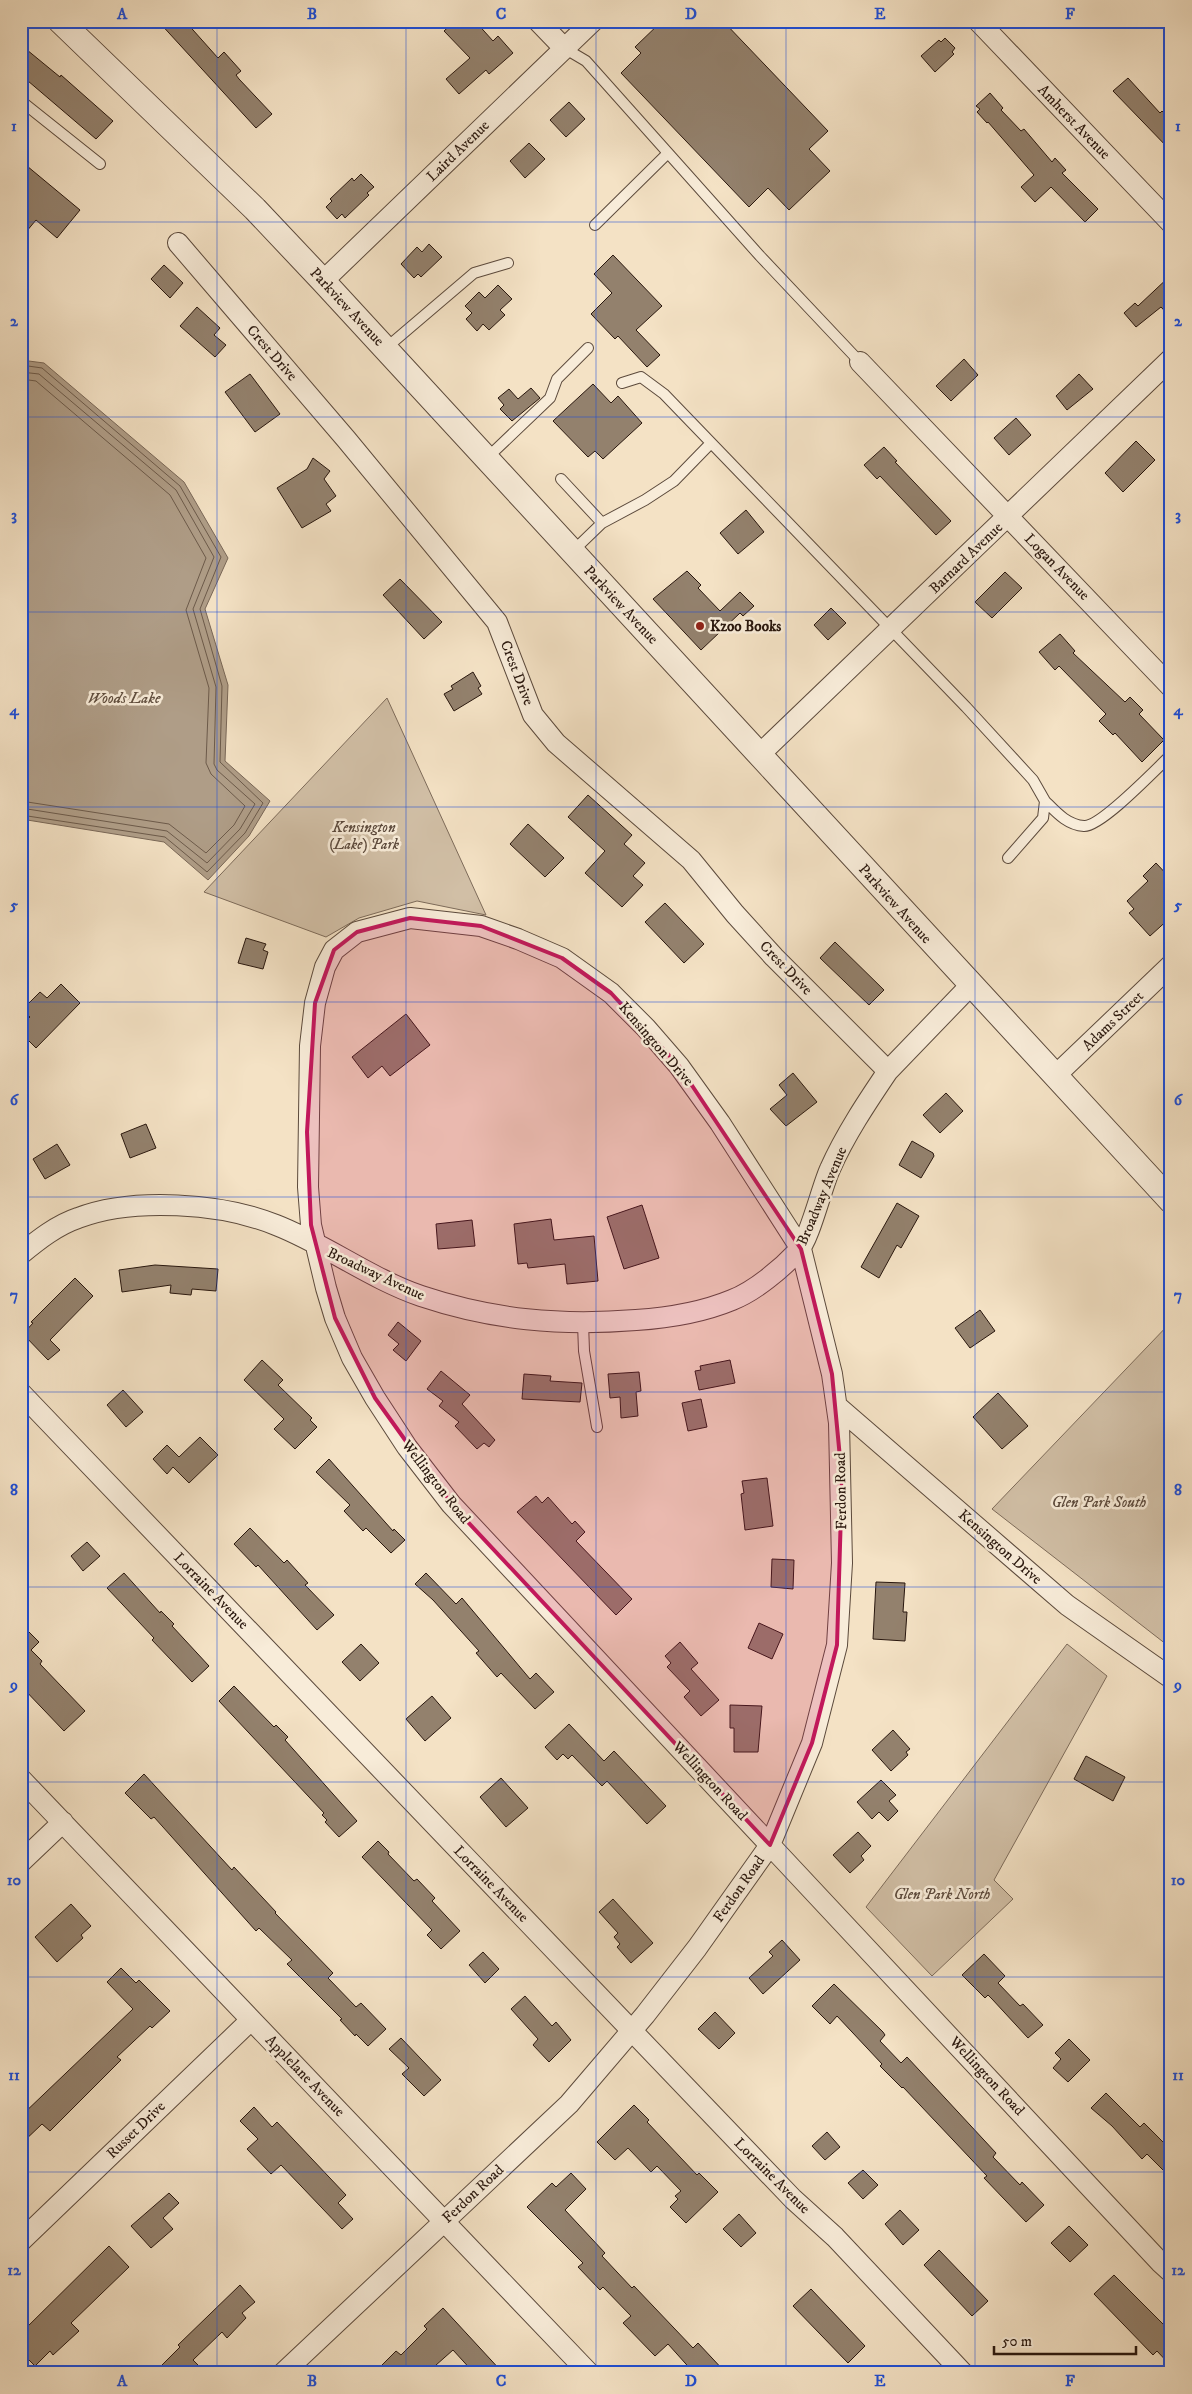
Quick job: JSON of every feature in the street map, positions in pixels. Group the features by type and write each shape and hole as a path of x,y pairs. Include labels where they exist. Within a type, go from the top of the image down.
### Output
{"street":[{"name":"Parkview Avenue","path":"60,21 255,209 323,281 970,986 1171,1202"},
{"path":"538,21 564,48"},
{"name":"Laird Avenue","path":"323,281 593,21"},
{"name":"Amherst Avenue","path":"978,21 1171,223"},
{"name":"Crest Drive","path":"178,243 346,439 497,622 533,715 556,743 691,860 735,914 774,957 888,1071"},
{"name":"Barnard Avenue","path":"759,755 1171,359"},
{"name":"Logan Avenue","path":"860,362 1171,687"},
{"name":"Kensington Drive","path":"316,1246 311,1225 308,1196 307,1132 310,1046 315,1002 325,967 334,950 357,932 410,918 481,926 518,939 562,958 611,993 646,1028 679,1066 720,1124 801,1249"},
{"name":"Adams Street","path":"1055,1076 1171,965"},
{"name":"Broadway Avenue","path":"21,1254 33,1244 77,1218 117,1208 177,1205 225,1210 276,1225 418,1295 480,1314 535,1322 582,1323 651,1319 698,1310 733,1300 761,1282 801,1249 830,1169 888,1071 970,986"},
{"name":"Wellington Road","path":"316,1246 335,1318 352,1358 375,1398 440,1490 1171,2272"},
{"name":"Ferdon Road","path":"283,2373 569,2104 632,2031 697,1948 770,1845 812,1743 837,1646 842,1563 842,1479 837,1406 832,1374 801,1249"},
{"name":"Lorraine Avenue","path":"21,1393 793,2199 835,2237 963,2373"},
{"name":"Kensington Drive","path":"837,1406 1067,1605 1171,1678"},
{"name":"Applelane Avenue","path":"21,1779 589,2373"},
{"path":"21,1862 63,1822"},
{"name":"Russet Drive","path":"21,2241 251,2020"}],"lane":[{"path":"564,48 586,61 760,256 860,362"},
{"path":"21,101 100,164"},
{"path":"594,225 668,153"},
{"path":"386,348 474,273 508,263"},
{"path":"487,458 550,398 557,379 588,348"},
{"path":"622,383 641,377 664,394 891,629 1026,773 1046,801 1066,821 1085,827 1102,820 1171,755"},
{"path":"572,552 602,523 645,500 674,481 711,443"},
{"path":"561,480 602,523"},
{"path":"1008,858 1044,818 1046,801"},
{"path":"582,1323 584,1351 597,1427"}],"highlighted area":[{"path":"410,918 481,926 562,958 611,993 679,1066 801,1249 832,1374 842,1479 837,1645 812,1743 770,1845 451,1504 375,1398 335,1318 311,1225 307,1132 315,1003 334,950 357,932"}],"green space":[{"name":"Kensington (Lake) Park","path":"387,698 486,915 417,901 359,918 326,937 204,892"},
{"name":"Glen Park South","path":"1171,1322 1171,1648 992,1509"},
{"name":"Glen Park North","path":"1067,1644 1107,1676 994,1880 1013,1899 932,1976 866,1907"}],"water":[{"name":"Woods Lake","path":"21,360 44,363 184,482 228,558 205,609 228,685 225,761 270,801 249,836 208,880 164,842 21,819"}],"building":[{"path":"158,21 185,21 218,58 224,52 241,71 236,75 239,79 272,114 256,128"},
{"path":"455,21 475,21 493,41 498,36 513,53 489,74 486,70 459,94 446,79 470,58 444,31"},
{"path":"662,21 723,21 828,131 809,149 830,171 789,210 768,188 749,207 621,73 641,53 635,47"},
{"path":"945,38 955,48 952,52 954,54 935,72 921,56 939,40 941,42"},
{"path":"21,45 60,77 61,75 113,121 96,139 21,75"},
{"path":"1128,78 1160,113 1162,111 1171,120 1171,151 1113,91"},
{"path":"990,93 1003,108 1001,110 1021,131 1024,129 1052,162 1055,158 1066,170 1062,173 1098,209 1085,222 1051,187 1035,202 1021,187 1034,175 977,112 980,109 976,106"},
{"path":"569,102 585,119 566,137 550,120"},
{"path":"529,143 545,159 525,178 510,161"},
{"path":"21,161 80,210 57,238 36,220 21,238"},
{"path":"361,174 374,187 367,193 369,195 345,218 342,214 337,219 326,207 332,201 330,199 352,178 354,181"},
{"path":"429,244 442,257 421,277 418,274 414,278 401,264 417,247 422,252"},
{"path":"613,255 662,306 636,330 660,355 647,367 618,336 615,339 591,314 612,293 594,274"},
{"path":"164,265 183,283 170,298 151,279"},
{"path":"1171,275 1171,318 1161,307 1136,327 1124,313 1135,303 1138,306"},
{"path":"498,285 512,299 500,310 505,315 489,330 483,324 477,331 466,319 472,313 465,306 479,292 485,298"},
{"path":"197,307 220,328 214,335 226,345 215,357 180,326"},
{"path":"964,359 978,375 951,401 936,386"},
{"path":"250,374 280,414 255,432 225,392"},
{"path":"1079,374 1093,389 1067,410 1056,396"},
{"path":"593,384 611,403 618,396 642,423 603,459 595,451 588,457 553,421"},
{"path":"531,388 540,398 512,421 500,409 504,405 498,398 509,389 518,399"},
{"path":"1016,418 1031,435 1009,455 994,438"},
{"path":"1136,441 1155,460 1123,492 1105,473"},
{"path":"884,447 897,461 895,462 951,521 936,535 880,476 877,479 864,465"},
{"path":"313,458 330,471 324,479 336,496 326,504 331,511 302,528 277,488 307,469"},
{"path":"746,510 764,532 738,554 720,533"},
{"path":"687,571 701,585 698,588 720,611 740,592 754,606 743,616 740,613 701,650 653,599"},
{"path":"1005,572 1022,588 992,618 975,602"},
{"path":"400,579 442,622 424,639 383,595"},
{"path":"831,608 846,623 828,640 814,625"},
{"path":"1060,634 1075,651 1073,653 1125,702 1130,697 1143,710 1139,714 1164,740 1142,762 1115,733 1113,735 1099,721 1106,714 1059,666 1055,670 1039,652"},
{"path":"473,672 481,686 478,688 482,694 454,711 444,694 453,689 451,686"},
{"path":"588,795 632,835 624,844 645,863 633,876 643,885 622,907 585,873 605,851 568,817"},
{"path":"528,824 564,858 545,877 510,844"},
{"path":"1156,863 1171,879 1171,917 1150,936 1129,913 1134,909 1127,901 1148,881 1143,876"},
{"path":"665,903 704,944 684,963 645,922"},
{"path":"246,938 266,944 263,950 268,952 263,969 238,963"},
{"path":"835,942 884,990 869,1005 820,958"},
{"path":"61,984 80,1003 36,1048 21,1033 21,1025 30,1017 22,1010 40,992 47,998"},
{"path":"406,1014 430,1045 390,1076 382,1066 368,1078 352,1057"},
{"path":"793,1073 817,1102 786,1126 770,1109 787,1095 779,1085"},
{"path":"946,1093 963,1111 940,1133 923,1115"},
{"path":"146,1124 156,1148 130,1158 121,1134"},
{"path":"912,1141 933,1153 934,1156 921,1178 899,1165"},
{"path":"57,1144 70,1165 45,1179 33,1159"},
{"path":"897,1203 919,1216 901,1248 897,1245 879,1278 861,1267"},
{"path":"642,1205 659,1258 624,1269 607,1217"},
{"path":"551,1219 554,1240 594,1236 598,1281 567,1284 565,1264 528,1268 527,1263 518,1264 514,1224"},
{"path":"472,1220 475,1246 438,1249 436,1224"},
{"path":"155,1265 218,1269 216,1291 192,1289 191,1295 170,1293 171,1285 122,1292 119,1270"},
{"path":"75,1278 93,1296 50,1340 60,1350 48,1360 23,1334 33,1323 31,1322"},
{"path":"980,1310 995,1331 970,1348 955,1328"},
{"path":"398,1322 421,1341 406,1361 393,1350 399,1344 388,1335"},
{"path":"262,1360 283,1380 278,1385 312,1418 310,1420 317,1427 295,1449 274,1429 284,1419 244,1380"},
{"path":"730,1360 735,1383 699,1390 695,1371 701,1370 700,1366"},
{"path":"441,1371 470,1395 462,1404 495,1440 489,1447 484,1443 477,1449 455,1426 459,1422 439,1406 443,1401 427,1389"},
{"path":"639,1372 641,1391 636,1392 638,1416 621,1418 620,1397 610,1398 608,1374"},
{"path":"524,1374 551,1376 550,1381 582,1383 580,1402 522,1399"},
{"path":"123,1390 143,1412 126,1427 107,1405"},
{"path":"998,1393 1028,1426 1002,1449 973,1417"},
{"path":"701,1399 707,1427 688,1431 682,1403"},
{"path":"200,1437 218,1455 189,1483 173,1467 167,1474 153,1459 167,1445 179,1457"},
{"path":"329,1459 393,1531 394,1529 405,1540 391,1553 366,1528 363,1531 344,1511 350,1505 316,1472"},
{"path":"767,1478 773,1526 745,1530 741,1494 744,1493 742,1481"},
{"path":"536,1496 542,1503 548,1497 572,1524 575,1521 585,1532 576,1541 632,1599 616,1615 517,1512"},
{"path":"250,1528 284,1563 287,1560 308,1583 305,1585 334,1615 317,1630 258,1565 256,1567 234,1544"},
{"path":"87,1542 100,1556 83,1571 71,1556"},
{"path":"772,1559 794,1560 793,1589 771,1587"},
{"path":"124,1573 160,1613 161,1611 174,1624 172,1626 209,1666 192,1682 107,1588"},
{"path":"426,1573 456,1604 462,1598 530,1679 536,1673 554,1692 535,1709 501,1673 497,1677 476,1653 479,1651 433,1600 415,1584"},
{"path":"876,1582 905,1583 903,1612 907,1612 905,1641 873,1639"},
{"path":"759,1623 783,1634 772,1659 748,1648"},
{"path":"21,1624 39,1642 31,1650 42,1661 40,1664 85,1711 64,1731 21,1686"},
{"path":"680,1642 698,1663 691,1669 719,1700 701,1716 684,1697 690,1691 667,1667 671,1663 665,1656"},
{"path":"361,1644 379,1663 360,1681 342,1662"},
{"path":"234,1686 274,1727 276,1725 288,1737 285,1740 357,1821 339,1837 325,1822 327,1820 322,1815 324,1813 219,1701"},
{"path":"432,1696 451,1718 425,1741 406,1719"},
{"path":"730,1705 762,1706 758,1752 734,1752 734,1728 730,1728"},
{"path":"569,1724 604,1761 614,1751 666,1806 647,1824 607,1781 602,1786 572,1755 568,1759 563,1754 557,1760 545,1747"},
{"path":"893,1730 910,1749 906,1752 908,1755 891,1771 872,1750"},
{"path":"1086,1756 1125,1777 1113,1801 1074,1779"},
{"path":"144,1774 232,1870 234,1867 333,1973 328,1978 356,2007 361,2003 386,2029 368,2046 356,2034 355,2036 340,2020 342,2019 287,1964 292,1960 259,1928 256,1931 154,1817 151,1819 125,1793"},
{"path":"501,1778 528,1808 506,1827 480,1797"},
{"path":"881,1780 896,1795 889,1801 898,1811 888,1821 879,1812 872,1819 857,1802"},
{"path":"858,1832 871,1846 861,1856 864,1860 850,1873 833,1855"},
{"path":"378,1841 414,1881 417,1879 435,1898 432,1901 460,1931 441,1949 427,1935 432,1930 362,1857"},
{"path":"613,1899 653,1943 631,1963 617,1947 620,1944 614,1937 618,1933 599,1912"},
{"path":"71,1904 91,1926 81,1935 83,1938 57,1962 35,1937"},
{"path":"782,1940 800,1960 763,1994 749,1978 773,1956 769,1952"},
{"path":"483,1952 499,1969 485,1983 469,1965"},
{"path":"984,1954 1005,1976 998,1983 1020,2006 1023,2004 1043,2025 1028,2038 988,1995 985,1998 962,1975"},
{"path":"121,1968 136,1983 139,1980 170,2011 152,2028 150,2026 117,2057 121,2060 50,2131 42,2124 21,2144 21,2116 133,2009 107,1982"},
{"path":"834,1984 883,2032 885,2035 880,2041 901,2063 907,2057 996,2153 993,2157 1020,2185 1022,2182 1044,2205 1026,2222 984,2178 987,2176 903,2087 880,2066 882,2064 837,2016 830,2024 812,2006"},
{"path":"525,1996 552,2026 556,2022 571,2040 549,2062 533,2045 538,2039 511,2009"},
{"path":"715,2012 735,2033 719,2049 698,2029"},
{"path":"401,2038 441,2080 424,2096 402,2074 409,2068 389,2049"},
{"path":"1069,2039 1090,2060 1068,2082 1053,2068 1061,2059 1055,2053"},
{"path":"1106,2093 1140,2127 1144,2123 1171,2150 1171,2178 1147,2154 1142,2159 1112,2126 1091,2108"},
{"path":"634,2105 649,2120 647,2122 697,2175 699,2173 718,2192 686,2223 670,2207 678,2199 675,2196 681,2191 657,2166 651,2172 628,2148 615,2160 597,2142"},
{"path":"254,2107 272,2127 277,2122 346,2195 338,2203 353,2219 342,2229 281,2165 271,2174 247,2149 258,2139 240,2121"},
{"path":"827,2132 840,2147 825,2160 812,2146"},
{"path":"863,2170 878,2185 863,2199 848,2183"},
{"path":"571,2173 586,2189 565,2210 605,2253 602,2256 632,2288 634,2286 693,2348 698,2343 726,2373 694,2373 668,2344 655,2356 623,2323 631,2316 603,2287 600,2290 578,2267 583,2263 527,2207 552,2183 556,2187"},
{"path":"169,2193 179,2203 163,2218 173,2229 151,2248 131,2226"},
{"path":"900,2210 919,2230 903,2245 885,2224"},
{"path":"739,2214 756,2233 741,2247 723,2229"},
{"path":"1069,2226 1088,2245 1070,2262 1051,2243"},
{"path":"109,2246 129,2267 71,2323 79,2331 53,2355 50,2351 35,2366 21,2352 21,2333"},
{"path":"939,2250 988,2301 972,2316 924,2265"},
{"path":"1114,2275 1171,2332 1171,2366 1157,2351 1153,2355 1094,2294"},
{"path":"240,2285 255,2302 242,2313 246,2318 227,2338 222,2332 193,2360 206,2373 154,2373 180,2347 178,2345"},
{"path":"811,2289 865,2346 848,2363 793,2306"},
{"path":"443,2308 503,2373 474,2373 453,2350 427,2373 389,2373 381,2366 396,2351 401,2355 427,2329 424,2326"}],"place":[{"name":"Kzoo Books","path":"700,626"}]}
